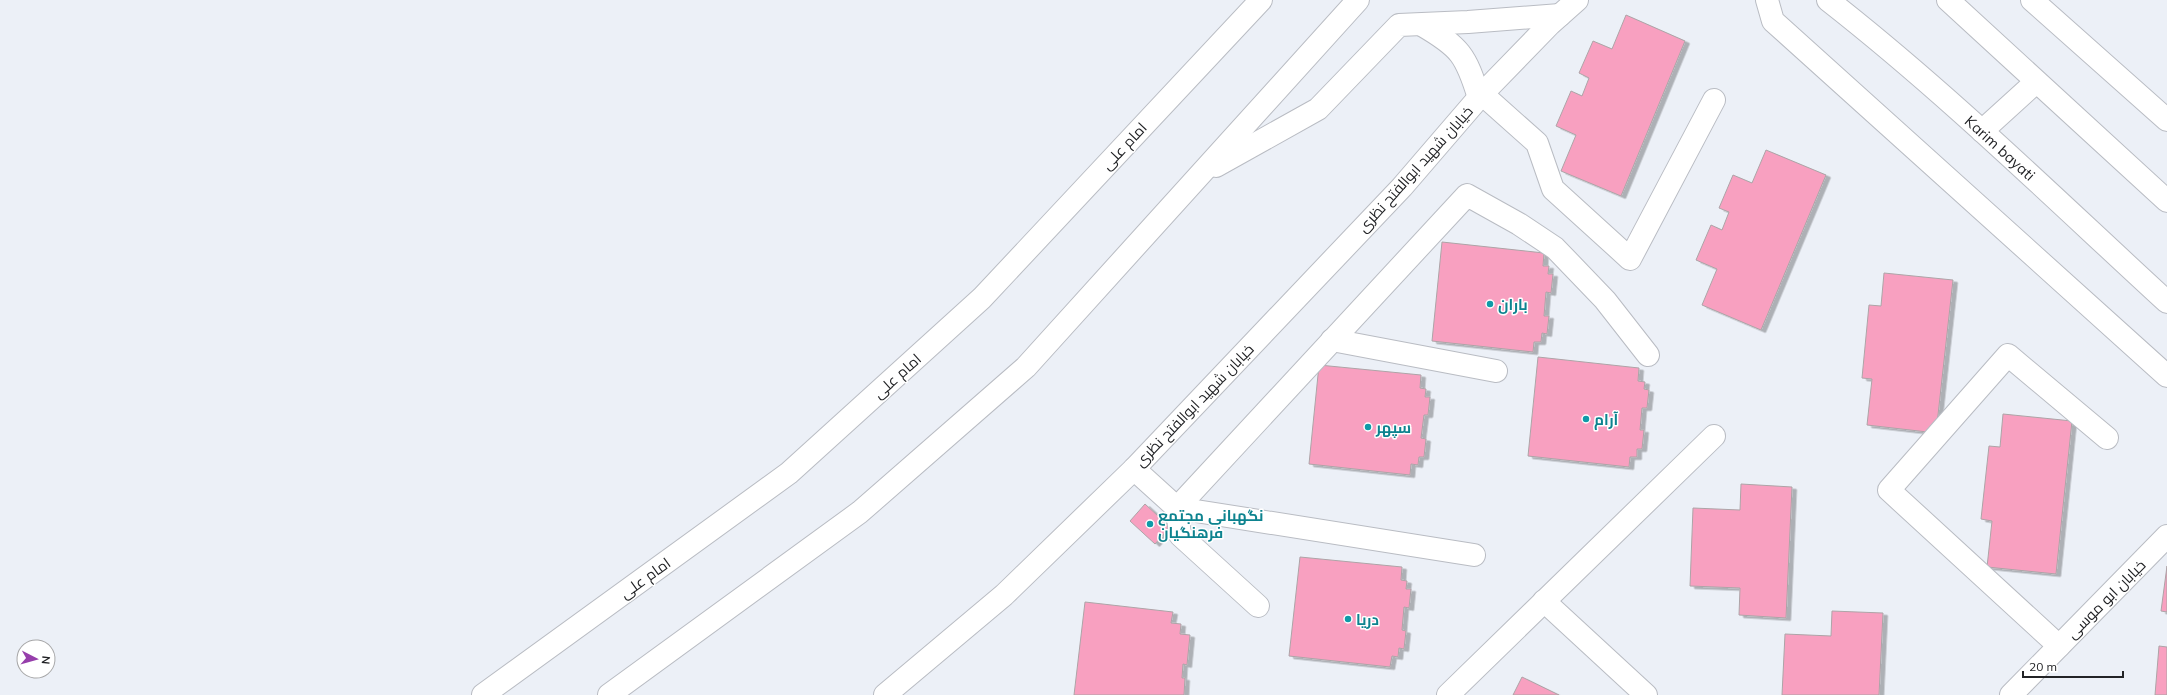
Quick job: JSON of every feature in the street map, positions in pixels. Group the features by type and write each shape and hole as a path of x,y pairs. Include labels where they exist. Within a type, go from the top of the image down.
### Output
{"street":[{"name":"امام علی","path":"483,695 789,474 982,298 1261,0"},
{"path":"609,695 860,512 1026,367 1197,176 1358,0"},
{"name":"خیابان شهید ابوالفتح نظری","path":"884,695 1004,595 1134,469 1402,187 1480,96 1560,15 1577,0"},
{"path":"1767,0 1773,21 2167,376"},
{"name":"Karim bayati","path":"1828,0 1868,31 1982,132 2167,302"},
{"path":"1948,0 2167,201"},
{"path":"2032,0 2167,120"},
{"path":"1197,176 1318,109 1399,25 1422,25 1560,15"},
{"path":"1422,25 1445,38 1460,52 1470,67 1480,96 1537,143 1553,189 1630,259 1714,100"},
{"path":"1982,132 2036,82"},
{"path":"1258,606 1180,535 1177,508 1467,195 1519,224 1555,248 1605,300 1648,355"},
{"path":"1332,340 1496,371"},
{"path":"2059,646 1889,490 2008,355 2107,438"},
{"path":"1448,695 1714,436"},
{"path":"1134,469 1177,508 1474,555"},
{"name":"خیابان ابو موسی","path":"2011,695 2167,536"},
{"path":"1544,601 1646,695"}],"building":[{"path":"1626,15 1685,41 1621,196 1561,171 1576,135 1556,126 1571,91 1582,96 1589,78 1579,73 1593,41 1612,49"},
{"path":"1766,150 1826,175 1761,330 1702,305 1717,269 1696,260 1711,225 1722,230 1729,212 1719,208 1733,175 1752,183"},
{"name":"باران","path":"1442,242 1544,253 1543,266 1549,266 1548,274 1553,274 1551,293 1546,292 1544,316 1549,316 1547,334 1542,333 1541,342 1534,342 1533,352 1432,341"},
{"path":"1884,273 1953,280 1936,433 1867,425 1872,379 1862,378 1869,305 1881,306"},
{"name":"آرام","path":"1538,357 1639,368 1638,381 1645,382 1644,389 1649,390 1647,408 1642,408 1640,430 1644,430 1642,449 1637,449 1637,457 1630,457 1629,467 1528,456"},
{"name":"سپهر","path":"1319,365 1421,375 1420,388 1426,389 1425,397 1430,397 1428,415 1424,415 1421,438 1426,439 1424,457 1419,457 1418,465 1411,464 1410,475 1309,464"},
{"path":"2003,414 2072,421 2056,574 1987,567 1992,521 1981,519 1989,446 2000,447"},
{"path":"1741,484 1792,487 1786,618 1739,615 1740,588 1690,586 1693,508 1740,510"},
{"name":"نگهبانی مجتمع فرهنگیان","path":"1145,504 1170,527 1155,544 1130,521"},
{"name":"دریا","path":"1300,557 1402,567 1401,580 1407,581 1406,589 1411,589 1409,608 1404,607 1402,630 1406,631 1404,649 1399,648 1398,657 1392,656 1390,667 1289,656"},
{"path":"2167,566 2167,612 2161,611"},
{"path":"1085,602 1173,612 1171,623 1181,624 1180,634 1190,635 1187,665 1183,664 1182,678 1185,678 1184,695 1074,695"},
{"path":"1832,611 1883,613 1879,695 1782,695 1785,634 1831,636"},
{"path":"2159,646 2167,647 2167,695 2155,695"},
{"path":"1522,677 1559,695 1513,695"}],"place":[{"name":"باران","path":"1490,304"},
{"name":"آرام","path":"1586,419"},
{"name":"سپهر","path":"1368,427"},
{"name":"نگهبانی مجتمع فرهنگیان","path":"1150,524"},
{"name":"دریا","path":"1348,619"}]}
